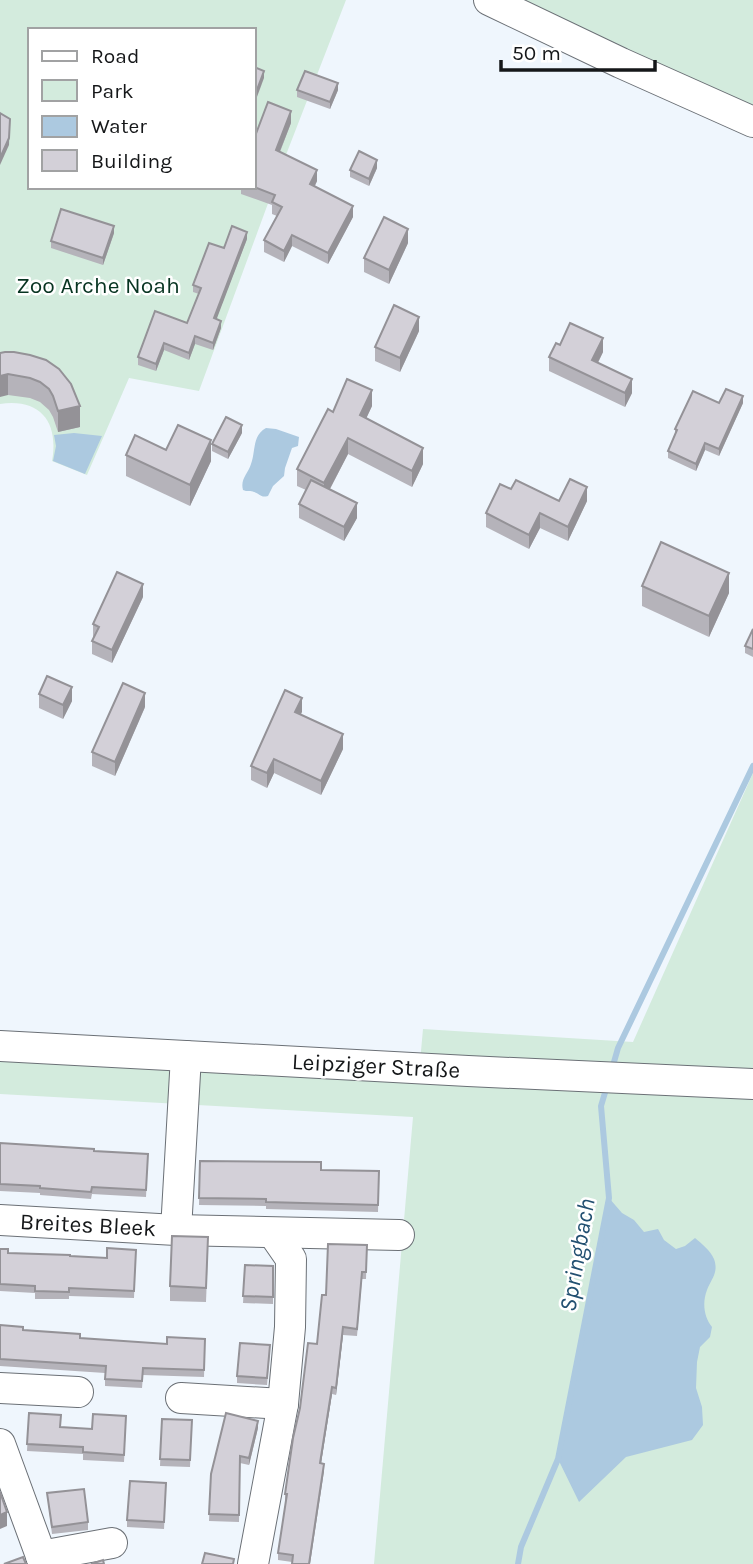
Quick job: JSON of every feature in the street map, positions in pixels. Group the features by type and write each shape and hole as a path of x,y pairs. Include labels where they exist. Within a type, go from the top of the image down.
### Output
{"street":[{"path":"489,0 621,64 753,122"},
{"name":"Leipziger Straße","path":"0,1046 753,1084"},
{"name":"Breites Bleek","path":"176,1230 186,1056"},
{"name":"Breites Bleek","path":"0,1220 176,1230 399,1235"},
{"path":"253,1564 283,1404 290,1326 291,1259 273,1233"},
{"path":"0,1388 78,1392"},
{"path":"181,1398 283,1404"},
{"path":"0,1444 43,1560 112,1543"}],"green space":[{"name":"Zoo Arche Noah","path":"0,0 346,0 199,391 129,378 87,475 52,461 53,435 44,416 36,409 14,403 0,404"},
{"path":"507,0 753,0 753,115"},
{"path":"753,773 753,1564 374,1564 413,1117 0,1094 0,1050 419,1073 423,1029 633,1042"}],"water":[{"path":"266,428 299,437 298,446 292,448 284,476 273,486 268,496 263,496 243,490 242,486 251,464 256,439"},
{"path":"74,433 102,436 85,474 53,461 56,446 54,435"},
{"path":"609,1198 644,1232 658,1229 664,1240 676,1249 695,1238 714,1259 715,1272 705,1295 704,1305 712,1327 710,1337 700,1347 697,1362 696,1388 702,1407 703,1425 692,1440 626,1457 579,1502 558,1459"}],"building":[{"path":"256,68 264,71 256,93"},
{"path":"305,71 338,83 330,102 297,90"},
{"path":"268,102 291,111 276,150 317,170 310,184 353,206 328,253 292,235 284,251 264,240 282,207 272,202 275,195 256,188 256,134"},
{"path":"0,113 10,119 9,138 0,158"},
{"path":"359,151 377,160 369,179 350,170"},
{"path":"61,209 114,226 103,258 51,241"},
{"path":"384,217 408,229 389,270 364,258"},
{"path":"232,226 247,232 214,318 221,321 213,343 195,336 189,353 164,343 156,364 138,357 155,311 187,323 201,288 193,285 209,243 224,248"},
{"path":"394,305 419,317 400,358 375,347"},
{"path":"570,323 603,338 592,360 632,379 625,393 549,357 556,343 560,345"},
{"path":"0,353 46,360 59,369 71,384 80,406 58,411 49,389 40,382 8,374 0,376"},
{"path":"347,379 372,390 360,415 423,448 412,471 348,438 324,483 297,469 328,409 333,412"},
{"path":"726,389 743,396 719,449 705,443 696,464 668,451 693,391 719,403"},
{"path":"226,417 242,425 228,452 212,444"},
{"path":"178,425 211,440 190,485 126,455 135,435 166,450"},
{"path":"570,479 587,487 568,527 540,513 529,535 486,513 500,484 511,489 516,480 559,501"},
{"path":"311,480 357,503 344,527 299,504"},
{"path":"661,542 729,573 709,616 642,586"},
{"path":"117,572 143,584 112,650 92,641 99,627 93,624"},
{"path":"753,629 753,649 745,646"},
{"path":"47,676 72,687 63,705 39,694"},
{"path":"123,683 145,693 115,762 92,752"},
{"path":"285,690 302,698 295,712 343,734 321,781 274,759 267,773 251,766"},
{"path":"0,1143 148,1154 146,1190 92,1187 91,1192 0,1184"},
{"path":"200,1161 321,1162 321,1170 379,1171 378,1205 199,1198"},
{"path":"172,1236 208,1237 206,1288 170,1286"},
{"path":"328,1244 367,1245 366,1272 362,1272 357,1329 343,1327 336,1388 332,1387 320,1463 324,1464 309,1564 292,1564 293,1555 278,1553 308,1343 317,1344 322,1295 326,1295"},
{"path":"107,1248 136,1250 134,1291 69,1288 69,1292 35,1291 35,1286 0,1284 0,1249 8,1249 8,1253 107,1258"},
{"path":"245,1265 273,1266 273,1297 243,1296"},
{"path":"0,1325 23,1327 23,1330 80,1334 80,1338 167,1344 167,1337 205,1339 204,1370 143,1368 142,1381 105,1379 106,1366 0,1359"},
{"path":"240,1343 270,1345 267,1378 237,1376"},
{"path":"29,1413 61,1415 60,1427 92,1429 93,1414 126,1416 124,1455 83,1452 83,1447 27,1444"},
{"path":"226,1413 258,1421 249,1458 240,1456 239,1515 209,1514 211,1474"},
{"path":"162,1419 192,1420 190,1460 160,1459"},
{"path":"130,1481 166,1483 164,1522 127,1520"},
{"path":"84,1489 88,1522 52,1527 47,1493"},
{"path":"0,1492 7,1512 0,1515"},
{"path":"205,1553 234,1559 233,1564 202,1564"},
{"path":"23,1557 26,1564 4,1564"}],"waterway":[{"name":"Springbach","path":"612,1069 618,1048 753,766"},
{"name":"Springbach","path":"518,1564 521,1547 558,1459 609,1198 601,1106 607,1086"}]}
